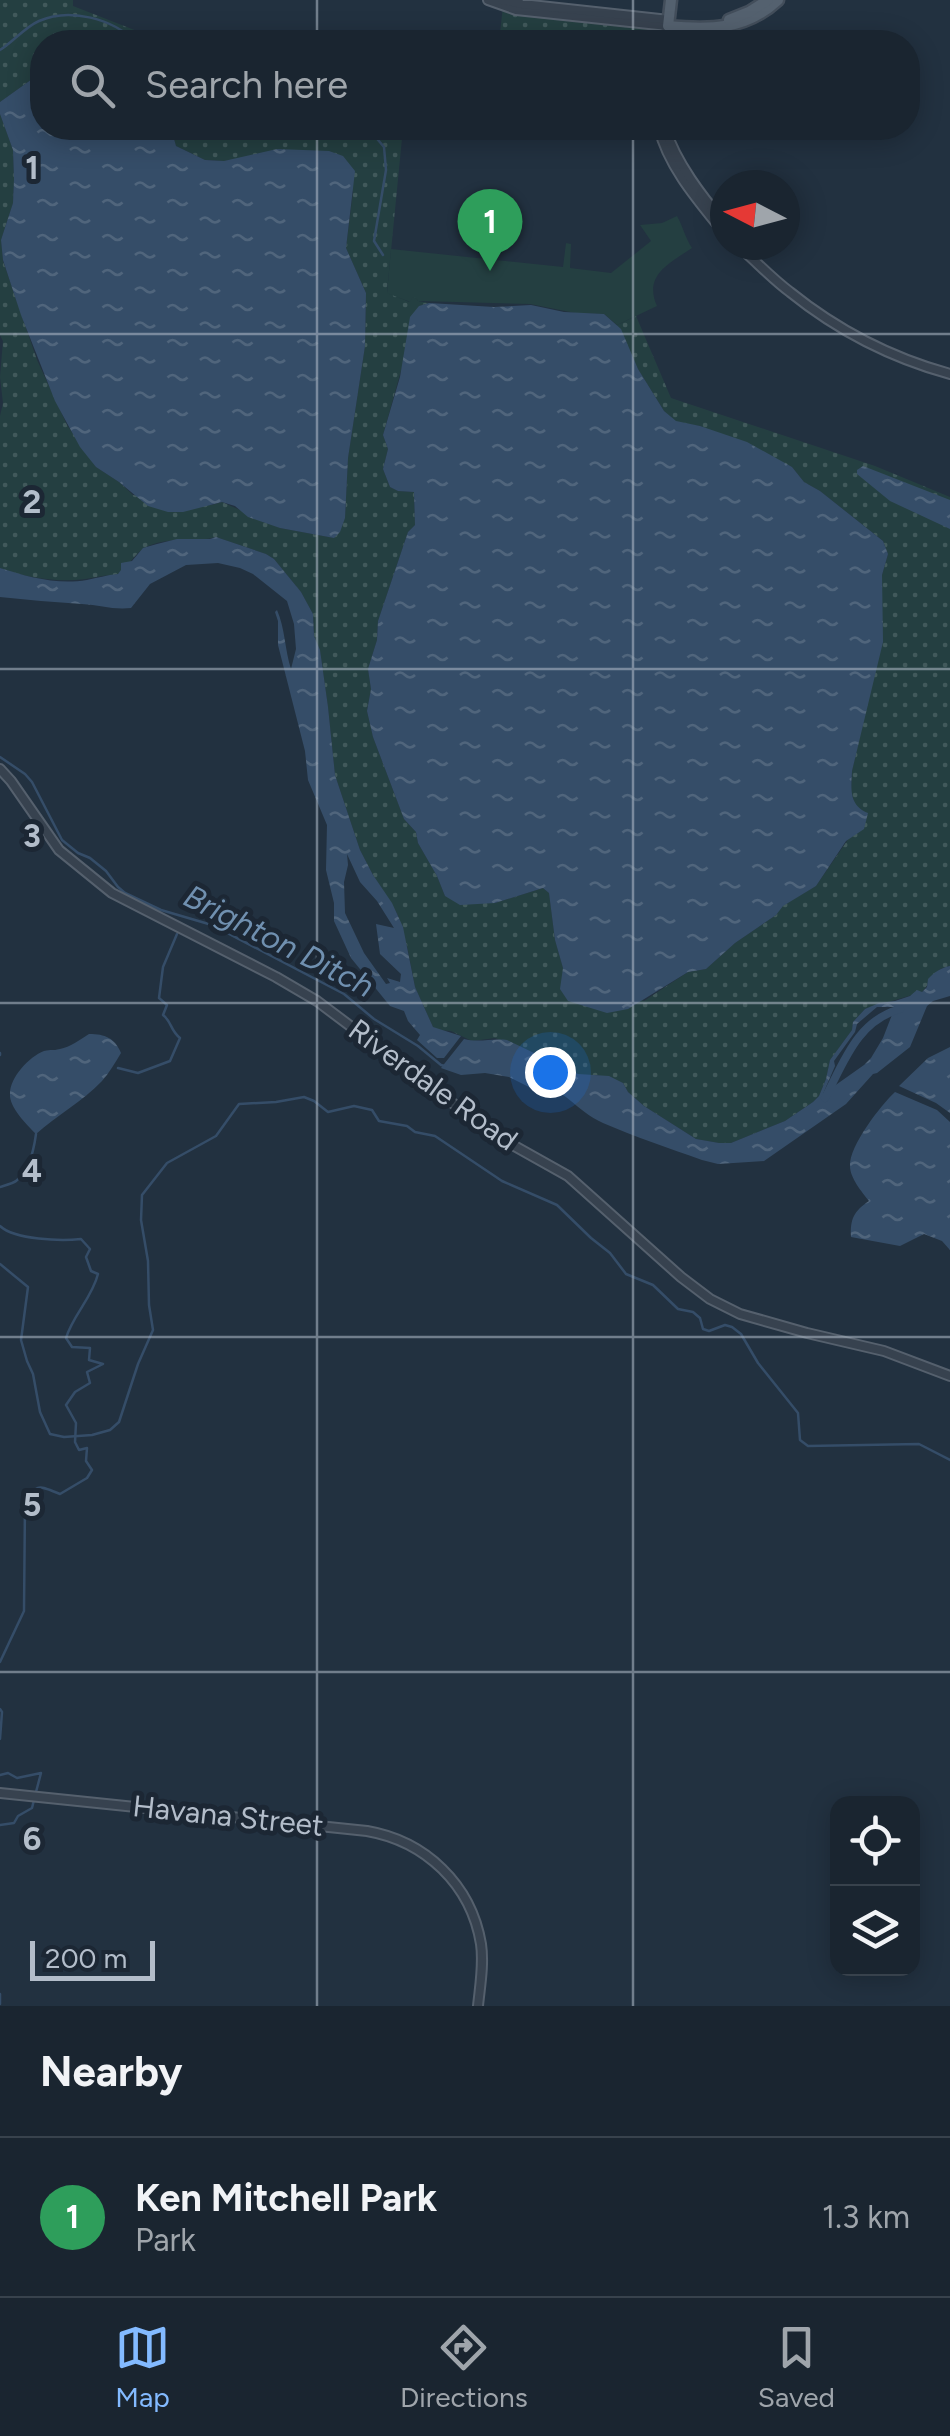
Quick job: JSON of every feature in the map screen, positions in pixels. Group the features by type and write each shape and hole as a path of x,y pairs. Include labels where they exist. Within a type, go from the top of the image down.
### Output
{"main road":[{"path":"668,23 670,0"},
{"path":"668,23 725,20 768,0"},
{"path":"668,23 705,29 730,26 762,14 778,0"}],"street":[{"path":"488,0 521,10 668,23"},
{"path":"502,0 668,23"},
{"path":"667,30 668,23"},
{"path":"665,140 670,156 710,212"},
{"path":"698,194 710,207"},
{"path":"754,260 828,320 884,350 950,374"},
{"name":"Riverdale Road","path":"0,769 56,847 97,882 126,902 316,1000 495,1135 568,1176 710,1299 768,1323 884,1351 950,1376"},
{"name":"Havana Street","path":"0,1793 374,1832 403,1841 444,1870 468,1905 479,1935 482,1963 478,2006"}],"green space":[{"path":"0,0 73,0 73,6 134,30 30,30 30,81 0,102"},
{"path":"503,6 668,26 668,30 500,30"},
{"path":"0,114 13,150 14,179 13,203 1,240 3,261 37,360 67,425 96,467 133,495 212,505 222,502 280,528 334,538 345,518 348,458 365,346 366,293 346,248 353,192 329,151 205,160 176,146 174,140 402,140 387,292 409,302 416,297 429,303 419,306 383,435 388,449 383,469 390,487 414,492 415,525 408,532 378,621 368,669 371,689 367,711 373,737 404,819 416,832 445,896 495,903 543,888 549,893 563,968 644,1001 688,972 706,969 776,915 782,906 816,886 847,841 859,810 851,793 852,771 868,699 882,575 888,554 883,541 804,482 792,467 700,426 676,422 664,411 638,369 617,325 636,316 671,398 875,466 950,497 950,966 940,969 922,992 865,1009 830,1060 826,1079 813,1102 785,1121 731,1143 696,1139 644,1106 623,1083 578,1074 495,1038 472,1041 433,1027 415,987 398,915 360,850 335,775 313,614 274,559 216,537 154,544 142,549 114,575 50,580 0,568"},
{"path":"677,216 692,248 656,278 653,286 657,306 617,325 604,314 530,304 418,301 415,297 410,302 387,293 391,249 563,267 566,243 571,244 570,268 611,273 651,241 640,225 662,223"}],"water":[{"path":"30,81 30,140 174,140 176,146 205,160 224,161 277,149 329,151 343,156 355,171 346,248 366,293 365,346 348,458 345,518 334,538 280,528 248,517 235,506 222,502 183,512 148,506 96,467 80,447 55,401 3,260 1,240 13,203 14,179 13,150 0,114 0,102"},
{"path":"531,305 604,314 621,329 638,369 664,411 676,421 747,442 792,467 804,482 883,541 888,554 882,575 883,642 852,771 854,801 868,813 864,829 846,841 816,886 783,906 706,969 688,972 628,1009 607,1013 568,1001 560,989 563,968 549,893 543,888 495,903 460,905 445,896 416,832 404,819 373,737 367,711 371,689 368,669 378,621 408,532 415,525 414,492 390,487 383,469 388,449 383,435 400,377 410,317 419,306"},
{"path":"863,466 950,500 950,529 890,501 857,474"},
{"path":"216,537 274,559 313,614 335,775 360,850 403,927 415,987 433,1027 461,1036 444,1058 437,1058 417,1040 420,1035 404,1011 390,1006 351,958 334,921 326,870 327,825 308,780 305,751 278,645 277,610 291,669 296,649 287,601 253,574 218,563 186,565 150,584 131,608 0,597 0,568 54,581 87,580 118,574 121,563 132,561 143,548 177,539","holes":["347,854 360,882 394,928 376,924 380,954 401,974 400,982 387,978 390,983 386,984 364,953 345,913"]},
{"path":"950,966 950,996 927,1006 910,1047 873,1074 846,1104 764,1161 718,1164 702,1160 603,1123 545,1085 535,1083 537,1089 509,1077 461,1075 441,1068 464,1039 507,1040 578,1074 609,1076 623,1083 644,1106 696,1139 731,1143 785,1121 819,1096 830,1060 865,1009 910,996 917,990 922,992 928,979","holes":["877,1007 895,1007 871,1058 823,1094 834,1061 857,1024"]},
{"path":"89,1034 109,1038 121,1053 94,1089 36,1134 12,1104 13,1081 38,1054 67,1047"},
{"path":"950,1047 950,1113 899,1086 928,1058"},
{"path":"895,1092 937,1110 950,1122 950,1250 942,1241 924,1234 900,1246 851,1237 854,1216 869,1201 852,1175 851,1158 867,1126"}],"waterway":[{"path":"0,50 34,24 51,17 77,15 120,30"},
{"path":"378,140 384,147 386,170 374,241 383,255"},
{"name":"Brighton Ditch","path":"0,757 32,782 62,840 106,871 125,893 161,910 212,925 344,994 445,1066"},
{"path":"118,1068 138,1073 170,1061 180,1038 163,1015 167,1005 159,998 163,967 177,934"},
{"path":"825,1098 862,1033 900,1009"},
{"path":"0,1264 28,1287 21,1340 40,1412 50,1434 64,1437 110,1430 119,1422 153,1330 141,1220 142,1195 167,1163 216,1136 239,1104 304,1097 328,1112 354,1106 372,1110 379,1121 435,1136 502,1181 557,1205 610,1253 626,1274 653,1285 678,1309 693,1312 703,1329 732,1327 798,1413 800,1440 808,1446 919,1444 950,1460"},
{"path":"0,1187 15,1182 24,1172 36,1134"},
{"path":"0,1226 27,1237 81,1239 90,1249 86,1257 91,1271 98,1274 66,1338 72,1347 90,1348 89,1360 103,1364 87,1372 90,1383 75,1392 66,1405 76,1423 75,1442 79,1450 87,1448 86,1461 92,1470 87,1478 60,1494 40,1488 25,1502 24,1611 0,1662"},
{"path":"0,1709 0,1739"},
{"path":"0,1775 8,1773 17,1778 41,1773 36,1792"},
{"path":"0,1825 14,1823 32,1808 34,1800"},
{"path":"0,1994 0,2004"}],"place":[{"name":"Ken Mitchell Park","path":"490,271"}]}
